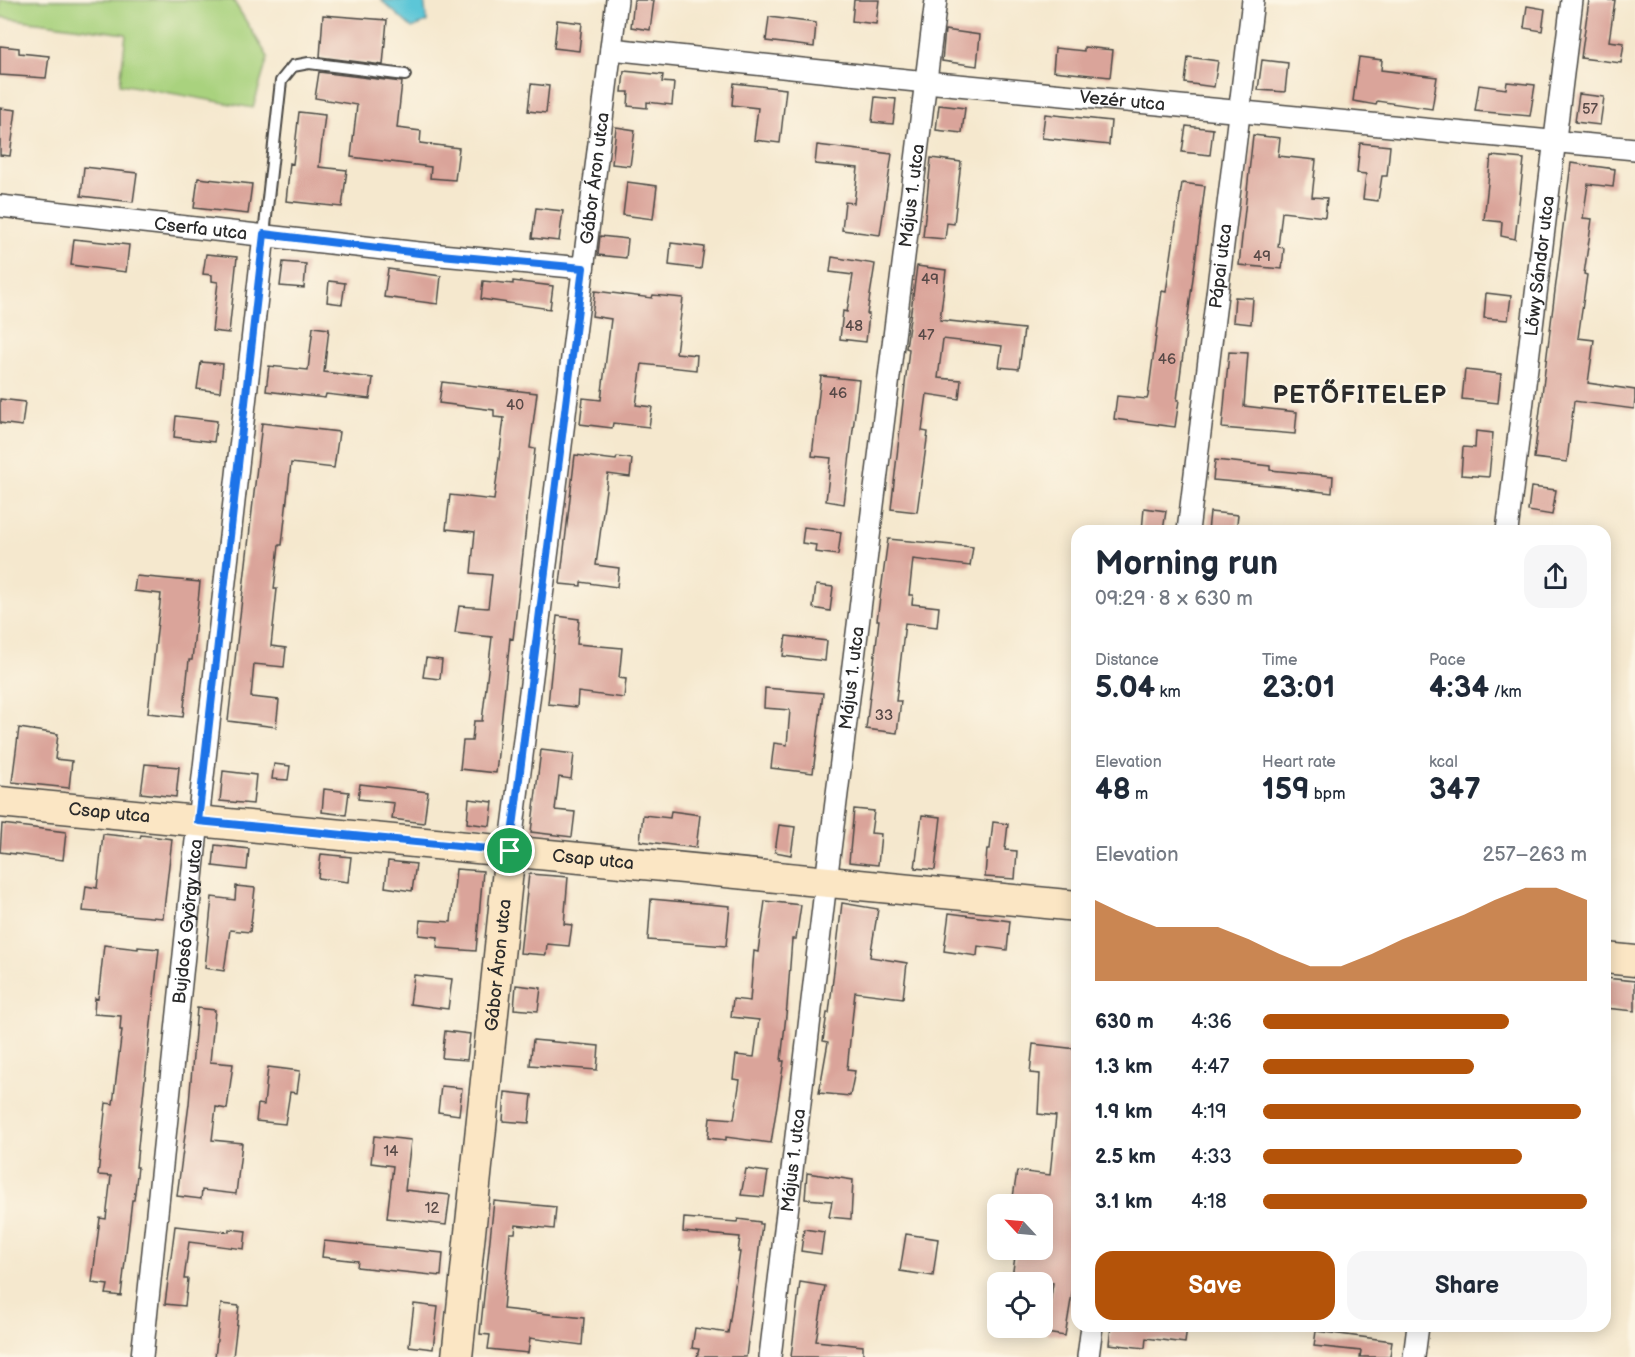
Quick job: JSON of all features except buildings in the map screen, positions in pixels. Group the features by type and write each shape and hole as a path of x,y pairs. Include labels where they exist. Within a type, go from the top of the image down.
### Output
{"street":[{"name":"Gábor Áron utca","path":"457,1357 510,851 617,0"},
{"name":"Május 1. utca","path":"770,1357 826,882 936,0"},
{"name":"Pápai utca","path":"1189,525 1253,0"},
{"name":"Lőwy Sándor utca","path":"1508,525 1572,0"},
{"name":"Vezér utca","path":"611,49 926,82 1635,149"},
{"name":"Cserfa utca","path":"0,206 419,253 583,268"},
{"name":"Bujdosó György utca","path":"142,1357 198,821 264,234"},
{"name":"Csap utca","path":"0,802 1071,905"},
{"path":"1611,959 1635,961"},
{"path":"1088,1357 1091,1332"},
{"path":"1414,1357 1417,1332"}],"lane":[{"path":"264,234 281,81 293,66 309,63 405,75"}],"green space":[{"path":"0,0 233,0 268,57 253,108 120,84 126,34 0,17"}],"water":[{"path":"381,0 424,0 427,22 412,28"}],"district":[{"name":"PETŐFITELEP","path":"1360,395"}],"route":[{"path":"264,234 419,253 583,268 510,851 198,821 264,234"}]}
